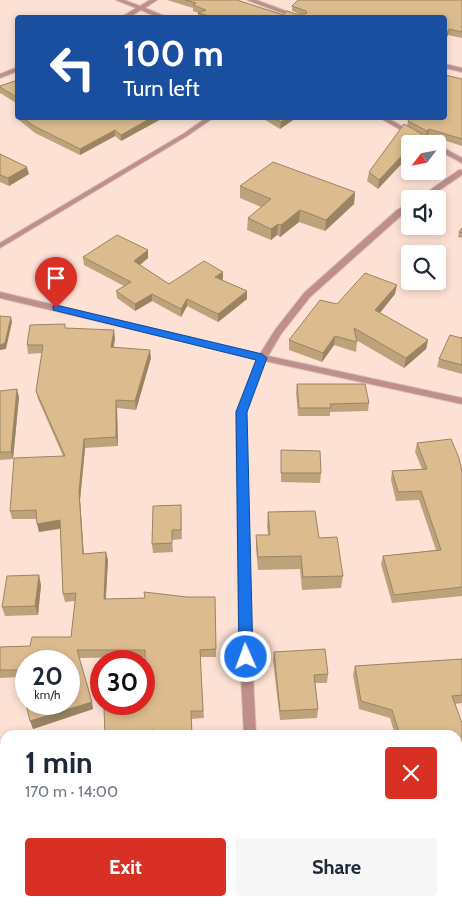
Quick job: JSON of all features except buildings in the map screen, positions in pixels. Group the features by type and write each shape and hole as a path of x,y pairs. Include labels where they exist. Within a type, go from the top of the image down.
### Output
{"street":[{"path":"119,0 159,15"},
{"path":"129,15 154,0"},
{"path":"250,0 293,15"},
{"path":"447,66 462,70"},
{"path":"0,76 15,69"},
{"path":"0,246 207,120"},
{"path":"387,120 414,135"},
{"path":"446,152 462,161"},
{"path":"435,190 462,172"},
{"path":"250,730 245,627 242,412 262,358 278,332 308,295 401,211"},
{"path":"0,295 262,358 462,401"}],"route":[{"path":"56,308 262,358 242,412 246,657"}]}
